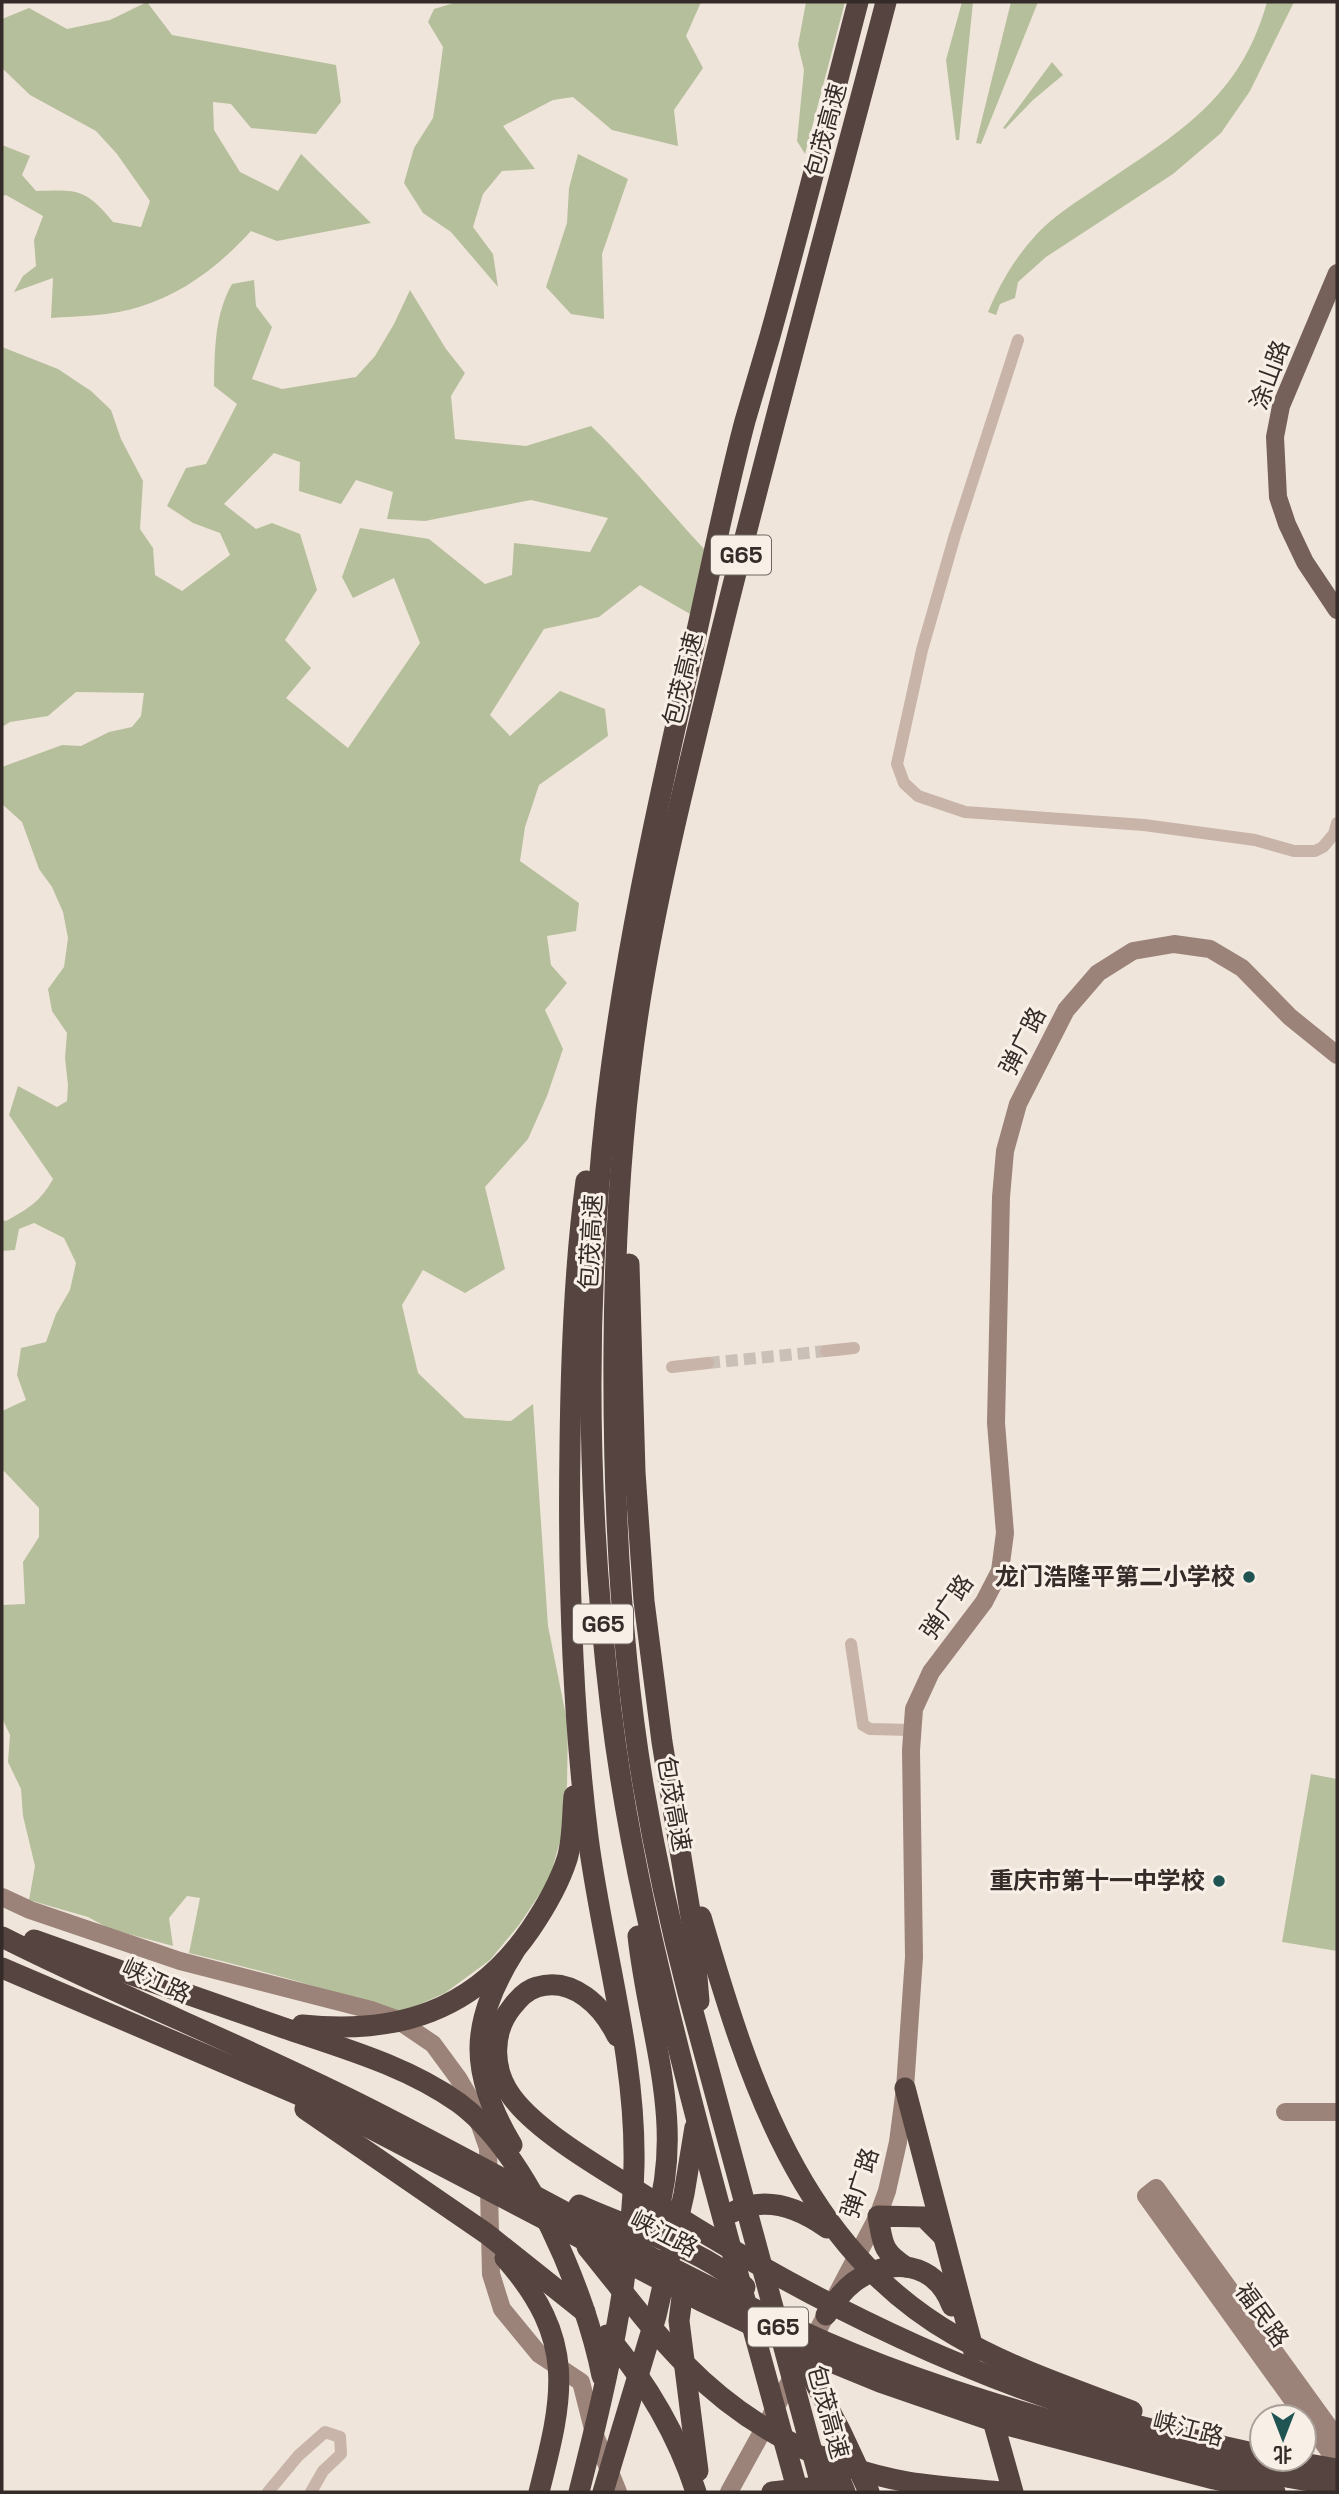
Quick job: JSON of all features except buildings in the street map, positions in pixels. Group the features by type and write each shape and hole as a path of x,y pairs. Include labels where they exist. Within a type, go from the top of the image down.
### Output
{"highway":[{"name":"包茂高速","path":"798,2492 716,2196 650,1936 632,1853 611,1711 596,1531 593,1327 596,1232 605,1116 625,972 655,814 744,425 858,2"},
{"name":"包茂高速","path":"823,2492 669,1919 642,1781 626,1651 617,1518 614,1401 616,1258 626,1115 644,972 675,820 771,433 886,2"},
{"path":"579,2492 612,2344 632,2219 634,2164 633,2113 627,2062 589,1839 577,1734 570,1498 576,1290 586,1183 615,1042"},
{"path":"615,2492 673,2250 694,2133 699,2080 699,1993 692,1929 652,1676 644,1601 635,1472 626,1115"},
{"path":"577,1734 568,1857 549,1899 500,1973 482,2016 479,2036 481,2064 485,2088 494,2111 520,2159 544,2194 685,2365 737,2410 779,2437 835,2463 883,2476 944,2487"},
{"path":"671,1802 717,1971 762,2103 814,2203 847,2244 888,2286 931,2320 1025,2380"},
{"path":"586,2397 594,2370 652,2231 665,2182 668,2157 666,2101 640,1955 632,1853"},
{"path":"2,1928 179,1993 360,2054 419,2080 460,2104 484,2127 525,2182 558,2243 589,2322 600,2364 613,2436 615,2492"},
{"name":"峡江路","path":"2,1937 302,2077 371,2098 430,2141 678,2290 819,2357 880,2382 999,2423 1264,2474 1337,2485"},
{"path":"241,2012 300,2024 355,2028 404,2021 447,2005 478,1985 514,1952"},
{"name":"峡江路","path":"2,1968 318,2103 430,2141"},
{"path":"627,2062 612,2026 589,1998 575,1990 556,1986 536,1987 521,1996 507,2013 499,2030 495,2049 498,2070 506,2090 535,2120 652,2201 842,2311 931,2353 1025,2380 1222,2446 1248,2452"},
{"path":"186,2046 298,2105 431,2195 534,2270 582,2310 630,2363 659,2406 699,2492"},
{"path":"905,2088 1004,2490"},
{"path":"430,2141 707,2262 749,2290 775,2315 792,2340 841,2432 869,2492"},
{"path":"431,2195 500,2252 530,2290 551,2332 558,2356 559,2400 539,2492"},
{"path":"699,2492 679,2321 682,2285 697,2245 724,2217 740,2208 758,2204 775,2204 805,2214 847,2244"},
{"path":"906,2267 891,2258 883,2247 878,2216 924,2217 942,2235"},
{"path":"825,2317 838,2297 852,2283 867,2274 888,2267 906,2267 921,2270 935,2278 950,2298 1004,2490"},
{"path":"765,2280 801,2382 845,2492"},
{"name":"峡江路","path":"1119,2447 1275,2492"},
{"path":"1318,2466 1337,2469"},
{"path":"772,2492 845,2486 1004,2490"}],"main road":[{"name":"涂山路","path":"1337,272 1281,405 1275,437 1278,497 1287,524 1305,562 1337,610"},
{"name":"弹广路","path":"729,2492 878,2216 898,2143 905,2088 914,1957 911,1730 914,1709 931,1672 984,1602 1000,1571 1005,1533 996,1423 1001,1197 1005,1151 1018,1104 1066,1010 1098,973 1133,951 1174,944 1210,949 1242,968 1290,1017 1337,1055"},
{"path":"2,1897 30,1910 180,1961 371,2010 396,2020 433,2044 471,2100 488,2148 491,2274 502,2309 539,2354 581,2382 594,2432 615,2492"},
{"path":"1285,2112 1337,2112"},
{"name":"福民路","path":"1151,2192 1332,2442 1337,2462"}],"street":[{"path":"1018,340 922,650 897,764 904,783 918,796 965,812 1144,825 1255,840 1294,852 1323,847 1334,834 1337,824"},
{"path":"826,1351 854,1348"},
{"path":"673,1367 708,1363"},
{"path":"851,1644 863,1726 870,1729 911,1730"},
{"path":"268,2492 298,2456 325,2432 340,2437 341,2454 323,2471 311,2492"}],"green space":[{"path":"147,2 172,35 336,65 341,102 316,134 251,128 231,104 213,102 214,130 240,172 278,191 301,154 371,223 277,241 251,231 200,277 155,301 117,312 51,318 53,278 14,292 23,276 36,266 34,240 43,216 6,195 2,196 2,145 30,156 22,175 36,191 80,193 95,203 113,222 141,227 150,201 117,154 96,131 30,95 2,68 2,19 29,8 67,29 110,20"},
{"path":"457,2 701,2 686,36 703,68 674,110 678,146 612,130 573,97 553,100 503,126 535,169 502,171 483,194 473,227 493,254 498,287 451,232 423,213 404,183 414,148 433,118 438,85 443,47 428,22 434,9"},
{"path":"806,2 845,2 805,154 797,141 804,70 798,45"},
{"path":"962,2 973,2 959,140 956,140 946,60"},
{"path":"1011,2 1038,2 981,144 976,143"},
{"path":"1267,2 1294,2 1250,91 1221,133 1173,174 1046,257 1018,282 1015,298 1000,304 996,315 988,312 1015,262 1043,228 1180,130 1223,89 1255,36"},
{"path":"1052,62 1063,75 1003,128"},
{"path":"578,154 628,179 602,254 604,319 571,314 546,287 567,223 569,188"},
{"path":"254,280 256,306 272,327 252,379 282,389 356,377 375,356 410,290 446,349 465,373 451,396 455,439 526,446 591,426 708,553 690,614 640,585 599,617 544,629 490,715 510,736 560,691 605,709 608,736 539,785 525,827 520,861 579,903 576,931 547,936 551,965 567,983 545,1010 563,1049 547,1096 528,1139 485,1187 505,1269 465,1293 423,1270 402,1305 418,1373 465,1418 511,1421 533,1404 548,1626 568,1726 567,1785 561,1838 549,1880 519,1925 490,1960 445,1993 398,2014 294,1980 189,1953 200,1898 187,1896 169,1918 173,1946 110,1929 88,1917 29,1900 35,1866 23,1816 21,1789 8,1762 10,1735 2,1718 2,1605 25,1604 23,1562 39,1537 39,1508 2,1469 2,1411 26,1400 17,1375 21,1348 46,1342 56,1314 70,1290 76,1263 64,1238 34,1223 19,1229 15,1250 2,1251 2,1220 6,1221 33,1204 53,1179 9,1115 18,1086 57,1107 67,1101 67,1033 52,1011 48,989 64,967 68,938 63,912 52,887 39,869 22,822 2,804 2,767 62,745 81,746 109,732 132,727 141,716 144,693 76,692 48,716 10,722 2,727 2,347 58,369 91,391 111,410 121,439 143,481 140,529 153,548 155,575 182,591 230,555 220,533 193,523 167,506 186,468 206,464 237,404 214,386 219,321 232,284","holes":["274,453 300,462 299,491 341,504 356,480 393,492 387,519 425,521 531,500 608,518 590,552 514,543 512,575 485,584 429,539 360,528 342,577 353,598 394,578 420,643 348,748 286,698 311,668 285,640 317,590 300,534 272,523 256,529 224,504"]},
{"path":"1311,1774 1337,1779 1337,1951 1282,1942"}],"tunnel":[{"path":"708,1363 826,1351"}],"place":[{"name":"龙门浩隆平第二小学校","path":"1249,1577"},
{"name":"重庆市第十一中学校","path":"1219,1881"}]}
